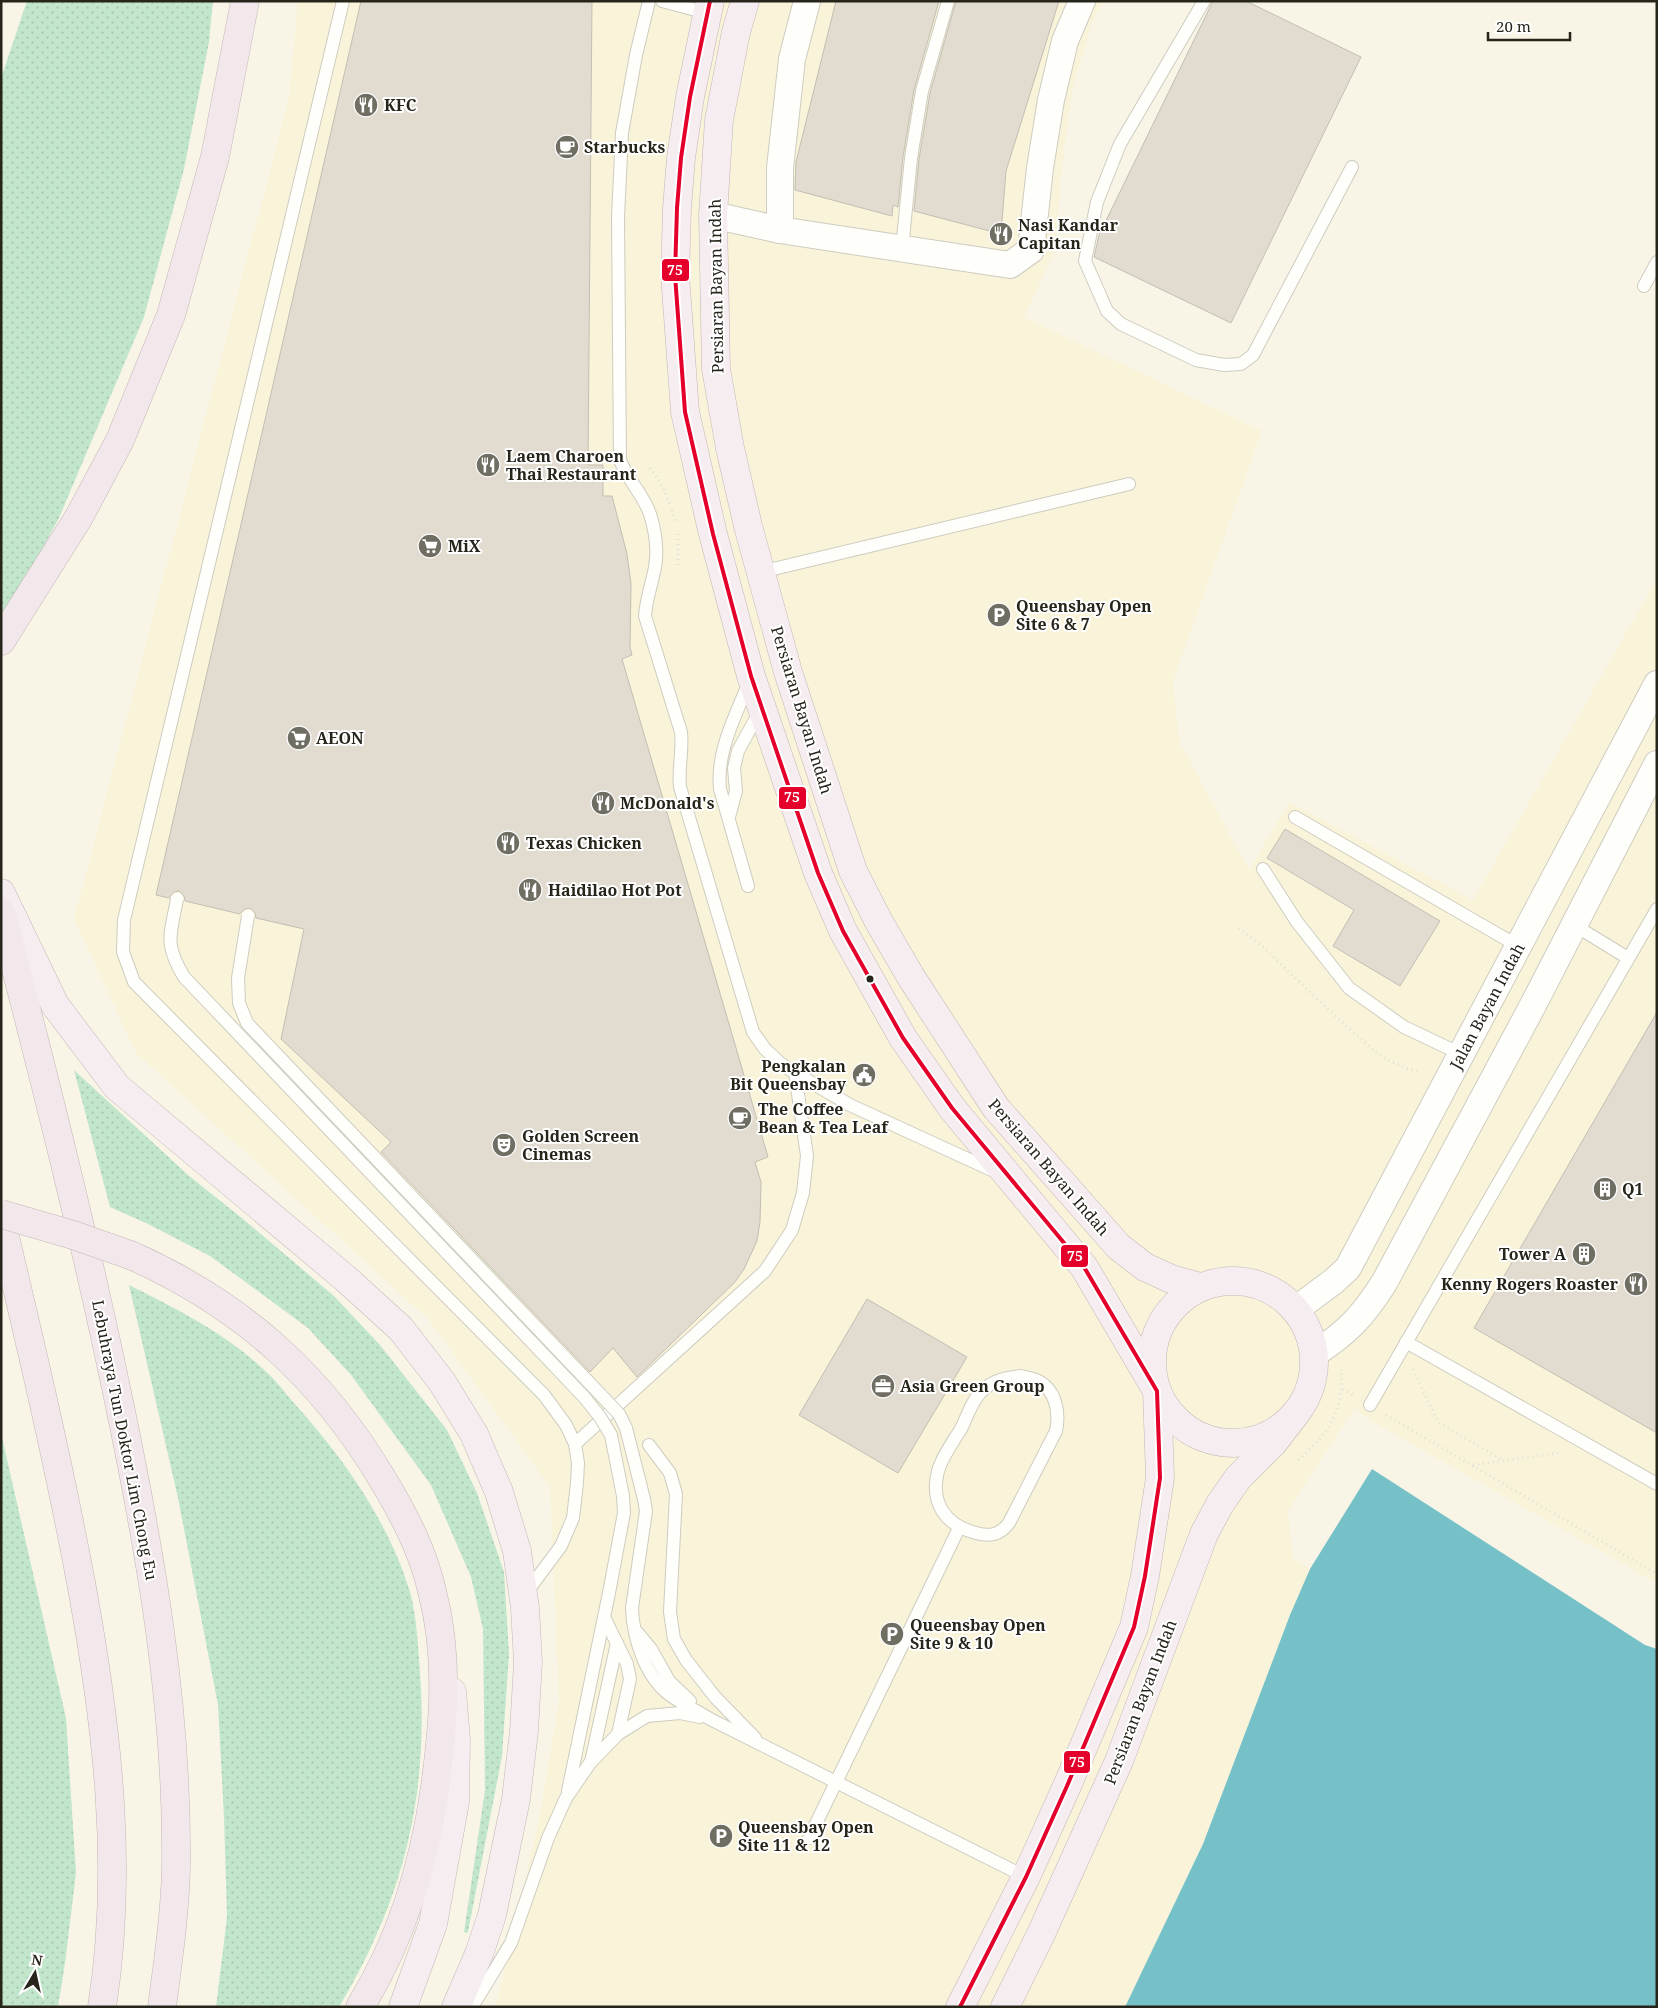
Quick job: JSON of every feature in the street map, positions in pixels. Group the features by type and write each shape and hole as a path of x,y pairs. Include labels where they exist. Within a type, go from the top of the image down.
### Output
{"highway":[{"path":"1,641 79,517 120,440 171,315 215,157 245,1"},
{"name":"Lebuhraya Tun Doktor Lim Chong Eu","path":"1,912 98,1303 142,1515 156,1609 167,1684 174,1761 176,1816 176,1871 162,2007"},
{"path":"1,1214 73,1235 133,1256 167,1272 247,1322 311,1381 344,1420 395,1499 410,1529 425,1567 437,1612 445,1694 439,1756 421,1866 401,1927 360,2007"},
{"path":"1,1220 72,1535 94,1653 106,1742 113,1878 111,1921 102,2007"}],"main road":[{"name":"Persiaran Bayan Indah","path":"745,1 736,32 719,120 713,216 716,369 730,448 788,672 853,871 879,922 911,976 996,1108 1119,1247 1145,1268 1171,1279 1200,1287"},
{"name":"Persiaran Bayan Indah","path":"709,7 690,97 681,158 676,208 675,275 685,412 713,534 751,676 818,873 843,931 904,1038 952,1108 1084,1268 1157,1390 1160,1478 1145,1576 1134,1626 1071,1777 1026,1877 960,2007"},
{"path":"1,893 54,1005 116,1087 345,1278 401,1329 442,1382 474,1434 500,1492 518,1551 524,1596 528,1662 524,1731 516,1799 492,1915 479,1954 456,2007"},
{"path":"1225,1281 1251,1283 1275,1293 1295,1310 1308,1330 1314,1354 1313,1374 1309,1388 1297,1412 1279,1428 1257,1439 1233,1443 1209,1439 1187,1428 1169,1412 1157,1390 1152,1367 1154,1342 1163,1319 1179,1301 1200,1287 1225,1281"},
{"name":"Persiaran Bayan Indah","path":"1005,2007 1041,1934 1119,1761 1204,1534 1220,1504 1238,1478 1273,1443 1297,1412"},
{"path":"403,2007 433,1924 455,1802 456,1740 452,1692 437,1612"}],"street":[{"path":"780,230 780,168 792,59 807,1"},
{"path":"713,216 780,230 1010,265 1031,250 1040,168 1051,100 1065,41 1082,1"},
{"name":"Jalan Bayan Indah","path":"1295,1310 1348,1268 1657,684"},
{"path":"1314,1354 1339,1338 1357,1321 1375,1296 1574,925 1657,764"}],"lane":[{"path":"343,1 124,920 123,952 134,982 544,1395 566,1425 575,1444 578,1463 573,1518 561,1546 524,1596"},
{"path":"649,1 636,55 622,133 618,218 620,460 624,471 638,489 649,513 656,539 655,566 645,616 681,732 680,787 753,1032 765,1049 780,1063 850,1105 1008,1178"},
{"path":"662,1 709,7"},
{"path":"902,249 911,158 922,90 948,1"},
{"path":"1204,1 1120,144 1096,202 1085,261 1107,311 1121,324 1196,360 1224,365 1241,364 1253,355 1352,166"},
{"path":"1644,286 1657,262"},
{"path":"761,572 1129,484"},
{"path":"748,886 720,789 719,773 720,760 751,676"},
{"path":"729,820 736,791 734,768 738,751 762,707"},
{"path":"1295,817 1518,946"},
{"path":"1263,869 1297,922 1348,988 1404,1027 1461,1054"},
{"path":"177,899 169,942 173,957 184,977 585,1398 600,1417 610,1435 624,1496 624,1513 605,1619 566,1798"},
{"path":"1370,1405 1657,909"},
{"path":"248,916 238,978 239,1003 247,1023 619,1414 626,1428 646,1511 632,1608 635,1629 641,1653 658,1684 669,1695 710,1719 1026,1877"},
{"path":"1574,925 1628,958"},
{"path":"575,1444 764,1271 792,1230 803,1194 807,1156 795,1073"},
{"path":"1404,1346 1657,1484"},
{"path":"1020,1376 1036,1380 1052,1394 1057,1408 1058,1420 1056,1431 1009,1523 1003,1531 993,1535 979,1534 959,1528 945,1516 939,1504 935,1490 939,1469 980,1392 1004,1378 1020,1376"},
{"path":"649,1445 670,1473 676,1494 670,1612 674,1640 686,1660 715,1697 762,1745"},
{"path":"809,1838 959,1528"},
{"path":"605,1619 627,1664 630,1679 618,1734"},
{"path":"590,1763 617,1643"},
{"path":"472,2007 511,1943 548,1838 566,1798 590,1763 618,1734 646,1716 680,1713 710,1719"}],"path":[{"path":"653,472 660,481"},
{"path":"1239,928 1264,948 1336,1017 1382,1057 1406,1068 1448,1079"},
{"path":"1404,1346 1438,1422 1504,1461"},
{"path":"1343,1389 1657,1574"},
{"path":"1473,1466 1594,1448"}],"shaded area":[{"path":"298,1 1103,1 1092,23 1072,91 1060,185 1056,248 1024,317 1262,431 1173,681 1179,741 1249,870 1289,802 1473,900 1657,579 1657,1583 1375,1423 1354,1409 1288,1511 1293,1558 1310,1569 1290,1615 1203,1844 1125,2007 496,2007 539,1819 559,1702 550,1487 428,1319 136,1053 74,919 289,98"}],"green space":[{"path":"27,1 213,1 209,42 184,169 144,317 59,518 1,625 1,78"},
{"path":"74,1070 188,1175 334,1296 380,1345 447,1430 477,1493 504,1572 509,1654 502,1756 468,1932 466,1933 464,1932 485,1790 483,1629 471,1577 431,1485 351,1375 308,1328 210,1256 110,1207"},
{"path":"129,1285 215,1332 246,1354 274,1379 329,1444 362,1490 401,1565 410,1592 417,1632 422,1719 415,1805 407,1846 395,1887 380,1927 339,2007 216,2007 227,1917 218,1705 178,1498"},
{"path":"1,1433 66,1718 76,1873 58,2007 1,2007"}],"water":[{"path":"1372,1469 1645,1645 1657,1649 1657,2007 1125,2007 1203,1844 1290,1615 1310,1569"}],"building":[{"path":"361,1 592,1 588,465 603,465 603,496 612,496 627,554 631,584 630,647 632,655 622,659 768,1157 755,1162 761,1182 760,1222 757,1241 744,1269 735,1282 637,1377 613,1348 590,1372 381,1152 391,1142 281,1039 304,929 256,918 255,913 250,908 245,909 240,914 185,901 184,896 179,891 174,892 169,898 156,895"},
{"path":"836,1 939,1 914,90 903,157 898,207 893,205 892,216 795,190 796,162"},
{"path":"956,1 1059,1 1006,171 1001,234 914,211 919,159 930,93"},
{"path":"1213,1 1246,1 1361,57 1231,323 1094,257 1099,235"},
{"path":"1285,829 1440,921 1400,986 1333,946 1354,910 1267,858"},
{"name":"Tower A","path":"1657,1012 1657,1433 1474,1328"},
{"name":"Asia Green Group","path":"867,1299 967,1357 898,1473 799,1415"}],"transit line":[{"name":"75","path":"710,1 690,97 681,158 675,275 685,412 713,534 751,676 818,873 843,931 903,1038 952,1108 1084,1267 1157,1391 1160,1478 1145,1576 1134,1627 1067,1786 1026,1877 960,2007"}],"place":[{"name":"KFC","path":"366,105"},
{"name":"Starbucks","path":"567,147"},
{"name":"Nasi Kandar Capitan","path":"1001,234"},
{"name":"Laem Charoen Thai Restaurant","path":"488,465"},
{"name":"MiX","path":"430,546"},
{"name":"Queensbay Open Site 6 & 7","path":"999,615"},
{"name":"AEON","path":"299,738"},
{"name":"McDonald's","path":"603,803"},
{"name":"Texas Chicken","path":"508,843"},
{"name":"Haidilao Hot Pot","path":"530,890"},
{"name":"Pengkalan Bit Queensbay","path":"864,1075"},
{"name":"The Coffee Bean & Tea Leaf","path":"740,1118"},
{"name":"Golden Screen Cinemas","path":"504,1145"},
{"name":"Q1","path":"1605,1189"},
{"name":"Tower A","path":"1584,1254"},
{"name":"Kenny Rogers Roaster","path":"1636,1284"},
{"name":"Asia Green Group","path":"883,1386"},
{"name":"Queensbay Open Site 9 & 10","path":"892,1634"},
{"name":"Queensbay Open Site 11 & 12","path":"721,1836"}]}
